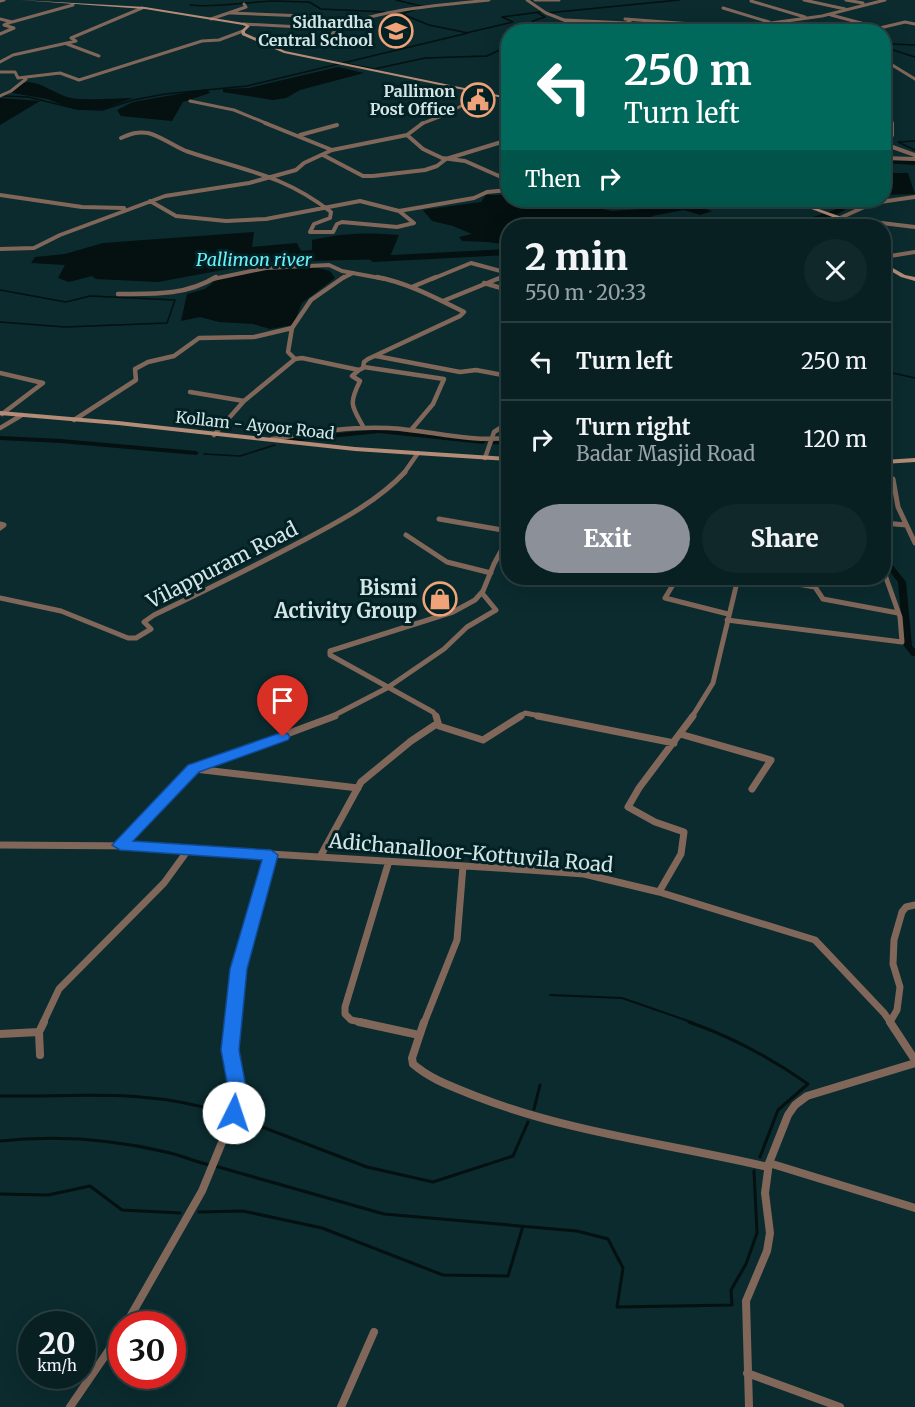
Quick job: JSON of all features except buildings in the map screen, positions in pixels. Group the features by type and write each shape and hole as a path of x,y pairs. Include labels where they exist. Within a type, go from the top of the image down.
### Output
{"street":[{"path":"22,0 142,8 244,24 338,29"},
{"path":"527,0 546,14 566,20 623,23 633,20"},
{"path":"535,0 559,0"},
{"path":"804,0 848,9"},
{"path":"846,0 867,4"},
{"path":"766,24 829,15 885,0"},
{"path":"327,39 338,29 351,22 413,9 484,1"},
{"path":"752,1 808,18"},
{"path":"0,34 14,28 4,25 73,4"},
{"path":"211,19 246,7 244,4"},
{"path":"0,62 24,52 76,41 71,38 142,8"},
{"path":"723,8 777,24"},
{"path":"231,13 305,16 351,22"},
{"path":"829,15 864,24"},
{"path":"0,19 12,22"},
{"path":"625,19 707,24"},
{"path":"566,20 569,24"},
{"path":"0,72 15,72 18,78 60,73 79,80 202,41 219,40 243,31 248,27 244,24"},
{"path":"891,26 915,24"},
{"path":"243,31 243,34 284,52 501,97"},
{"path":"67,44 99,56"},
{"path":"891,64 915,79"},
{"path":"891,68 896,67"},
{"path":"0,96 11,92 27,78"},
{"path":"408,95 419,89 440,91 453,88"},
{"path":"0,249 34,248 60,234 174,193 226,187 270,178 296,170 304,163 332,150 407,135 422,123 444,115 484,94"},
{"path":"190,101 234,110 332,150"},
{"path":"891,121 891,137"},
{"path":"299,135 337,125"},
{"path":"121,138 134,131 154,135 186,151 230,161 302,191 331,212 330,218 313,224 310,232 333,232 337,224 342,222 398,226 414,223 399,211"},
{"path":"407,135 423,149 446,159 465,161 501,177"},
{"path":"322,155 367,177 425,170 437,166 446,159 501,142"},
{"path":"891,147 915,157"},
{"path":"891,158 915,157"},
{"path":"150,201 176,216 208,220 266,219 360,201 399,211 474,198 487,192 501,191"},
{"path":"0,195 82,207 130,208"},
{"path":"891,200 915,197"},
{"path":"809,207 848,219"},
{"path":"838,217 863,207"},
{"path":"308,211 320,221"},
{"path":"891,224 915,226"},
{"path":"891,256 915,252"},
{"path":"412,287 457,266 471,263 501,272"},
{"path":"118,294 177,293 204,285 216,277 274,266 329,265 342,271 392,280 463,311 464,314 366,360 361,369 351,376 360,381 350,402 351,410 364,428"},
{"path":"891,269 903,276 915,279"},
{"path":"295,359 288,352 292,328 311,300 338,280 355,273"},
{"path":"443,301 501,277"},
{"path":"484,283 501,288"},
{"path":"74,420 136,380 135,369 148,362 174,356 195,339 254,337 292,328"},
{"path":"376,356 460,372 476,370 501,375"},
{"path":"214,435 244,401 295,359 302,358 361,369 444,379 433,404 411,430"},
{"path":"0,374 43,383 1,413"},
{"path":"190,392 244,401"},
{"name":"Kollam - Ayoor Road","path":"1,413 265,440 501,459"},
{"path":"0,428 22,415"},
{"path":"265,440 364,428 501,438"},
{"path":"486,458 490,439 494,432 501,428"},
{"name":"Vilappuram Road","path":"0,598 61,611 128,638 136,639 150,629 144,622 154,615 272,558 352,513 404,473 417,453"},
{"path":"891,462 915,460"},
{"path":"891,479 898,507 915,543"},
{"path":"439,519 501,530"},
{"path":"0,524 4,525 0,528"},
{"path":"891,524 906,525"},
{"path":"406,535 447,562 491,573"},
{"path":"501,552 482,593 470,604 453,612 330,651 330,655 433,712 438,723 445,728 480,740 519,715 528,713 674,743"},
{"path":"673,585 665,598 728,617 897,643 904,639 890,585"},
{"path":"659,892 681,854 684,832 655,822 628,807 639,788 702,704 713,683 736,585"},
{"path":"803,585 815,587 823,599 898,613"},
{"path":"120,845 194,769 339,714 387,688 444,649 467,627 496,610 482,593"},
{"path":"320,857 358,788 374,770 438,723"},
{"path":"680,734 771,760 752,789"},
{"path":"194,769 358,788"},
{"name":"Adichanalloor-Kottuvila Road","path":"0,845 120,845 584,874 659,892 815,940 862,987 890,1022 915,1061"},
{"path":"40,1055 39,1032 51,1002 68,977 164,883 188,850"},
{"path":"133,1311 202,1191 234,1113 236,1082 230,1050 239,969 271,855"},
{"path":"389,861 351,985 345,1014 351,1020 418,1035"},
{"path":"463,866 457,940 418,1035 412,1058 413,1064 422,1073 520,1113 646,1143 697,1150 769,1165 815,1179 850,1186 915,1208"},
{"path":"890,1022 897,1010 900,987 893,964 894,940 902,912 906,907 915,905"},
{"path":"0,1034 39,1032"},
{"path":"749,1407 746,1301 767,1251 770,1233 765,1193 769,1165 788,1115 795,1105 807,1096 915,1061"},
{"path":"341,1407 374,1332"},
{"path":"70,1407 108,1351"},
{"path":"747,1372 840,1407"}],"water":[{"path":"338,67 364,73 300,90 286,98 273,100 223,92 223,89 249,88"},
{"path":"27,82 38,84 71,98 133,98 104,109 83,110 47,99 12,93 15,87"},
{"path":"207,89 210,93 183,102 172,121 121,116 117,110 133,102"},
{"path":"0,98 40,101 0,125"},
{"path":"891,173 908,173 915,194 891,195"},
{"path":"486,195 501,195 501,207 594,207 612,211 660,207 699,207 712,211 700,215 684,210 652,216 655,219 501,219 501,244 462,241 459,237 472,234 432,221 423,210 481,202"},
{"path":"254,232 252,247 297,243 301,251 312,250 312,240 334,236 366,233 399,235 389,259 266,262 158,282 96,279 92,276 69,282 58,278 65,265 31,263 35,257 65,254 103,243"},
{"path":"314,267 330,271 335,278 302,303 293,325 270,329 253,324 219,322 200,317 181,321 187,294 205,289 219,278 274,268"}],"waterway":[{"path":"396,0 425,7"},
{"path":"547,13 679,0"},
{"path":"190,5 273,1"},
{"path":"274,1 309,2 321,9 386,12"},
{"path":"416,9 402,14 429,25 467,33"},
{"path":"504,24 513,22 502,17 540,12"},
{"path":"531,24 533,21 545,17 538,13"},
{"path":"467,33 501,25"},
{"path":"3,96 28,97 77,109 102,110 133,100 165,94 247,86 467,33"},
{"path":"891,44 915,45"},
{"path":"348,64 374,69 425,58 487,56 501,49"},
{"path":"891,49 915,57"},
{"path":"915,141 898,142 915,150"},
{"name":"Pallimon river","path":"891,161 915,163"},
{"name":"Pallimon river","path":"814,219 837,212 844,207"},
{"name":"Pallimon river","path":"373,259 501,252"},
{"path":"0,290 66,302 90,296 175,300 167,323 65,327 0,322"},
{"path":"891,373 915,378"},
{"path":"290,440 379,431 483,442"},
{"path":"0,438 196,453"},
{"path":"495,443 501,443"},
{"path":"204,454 240,456 275,445"},
{"path":"891,569 902,582 908,646 915,654"},
{"path":"550,995 622,998 694,1023"},
{"path":"689,1022 751,1049 808,1084 778,1110 760,1157"},
{"path":"534,1109 540,1085"},
{"path":"0,1096 140,1097 195,1105 225,1113"},
{"path":"241,1119 367,1167 433,1182 513,1156 528,1122"},
{"path":"0,1141 41,1138 104,1141 166,1152 210,1165"},
{"path":"215,1166 384,1214 523,1226"},
{"path":"523,1226 577,1231 608,1239 623,1268 617,1307 732,1305 731,1290 746,1264 757,1233 754,1171"},
{"path":"0,1194 48,1195 90,1186 122,1210 180,1213"},
{"path":"199,1212 243,1211 322,1228 443,1275 508,1276 523,1226"}],"place":[{"name":"Sidhardha Central School","path":"396,31"},
{"name":"Pallimon Post Office","path":"478,100"},
{"name":"Bismi Activity Group","path":"440,599"}],"route":[{"path":"234,1113 236,1082 230,1050 239,969 271,855 120,845 194,769 202,764 283,737"}]}
